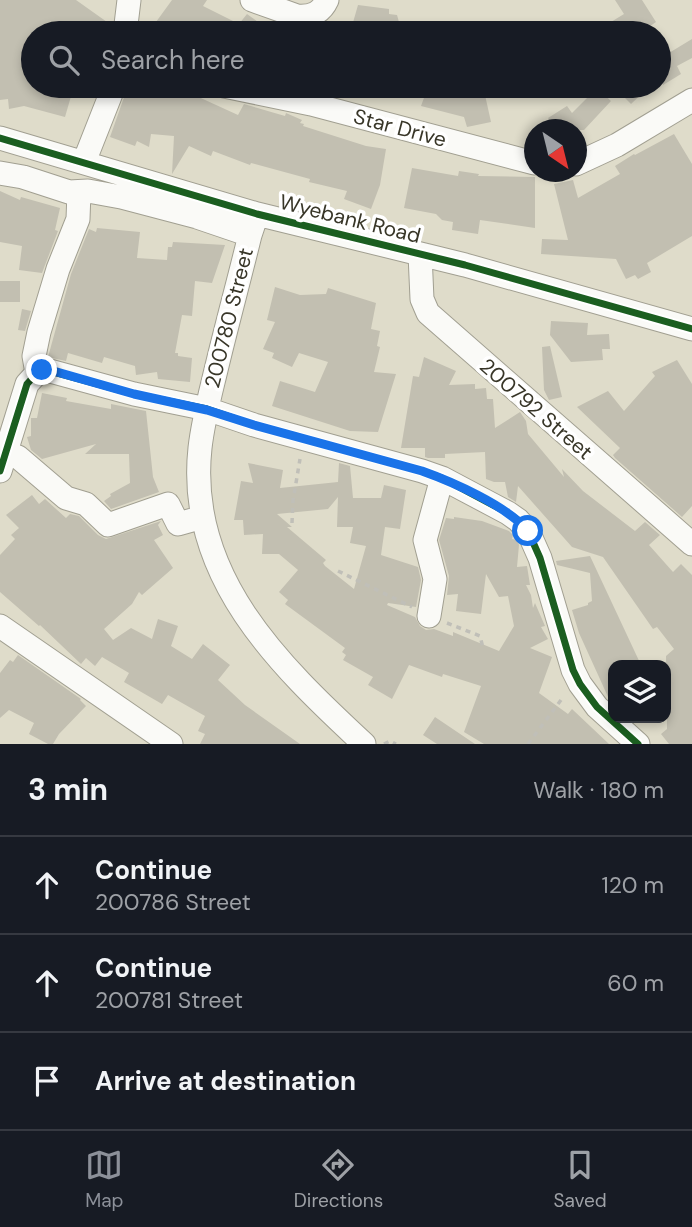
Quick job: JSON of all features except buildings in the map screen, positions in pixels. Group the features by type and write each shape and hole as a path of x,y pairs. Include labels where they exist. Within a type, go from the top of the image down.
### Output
{"street":[{"path":"126,21 129,0"},
{"path":"251,0 305,17 318,12 327,0"},
{"path":"84,162 109,98"},
{"name":"Star Drive","path":"282,98 524,160"},
{"path":"587,159 617,145 692,100"},
{"name":"Wyebank Road","path":"0,138 84,162 254,225 420,254 692,329"},
{"path":"0,173 79,192 121,197 197,216 254,225"},
{"path":"37,373 34,356 39,332 58,269 78,219 79,192"},
{"name":"200780 Street","path":"254,225 207,410 200,450 203,517 211,548 223,577 262,640 295,677 364,744"},
{"name":"200792 Street","path":"420,254 422,299 428,313 692,544"},
{"path":"2,462 27,384 37,373 50,370 134,394 207,410 442,478 508,513 528,531 540,558 578,680 597,707 638,744"},
{"path":"2,462 18,457 66,498 86,504 108,525 168,504 178,524 203,517"},
{"path":"429,616 435,579 425,540 442,478"},
{"path":"0,625 171,744"}],"path":[{"path":"292,523 299,465"},
{"path":"338,571 429,616 480,636 482,648"},
{"path":"527,744 578,680"},
{"path":"384,744 390,741 396,744"}],"cycle path":[{"path":"0,138 257,214 465,265 692,329"},
{"path":"0,471 27,384 37,373 50,371 134,394 207,409 254,425 442,478 508,513 528,531 540,558 573,670 580,684 597,707 638,744"}],"route":[{"path":"42,370 207,410 304,440 422,471 442,478 508,513 528,531"}]}
